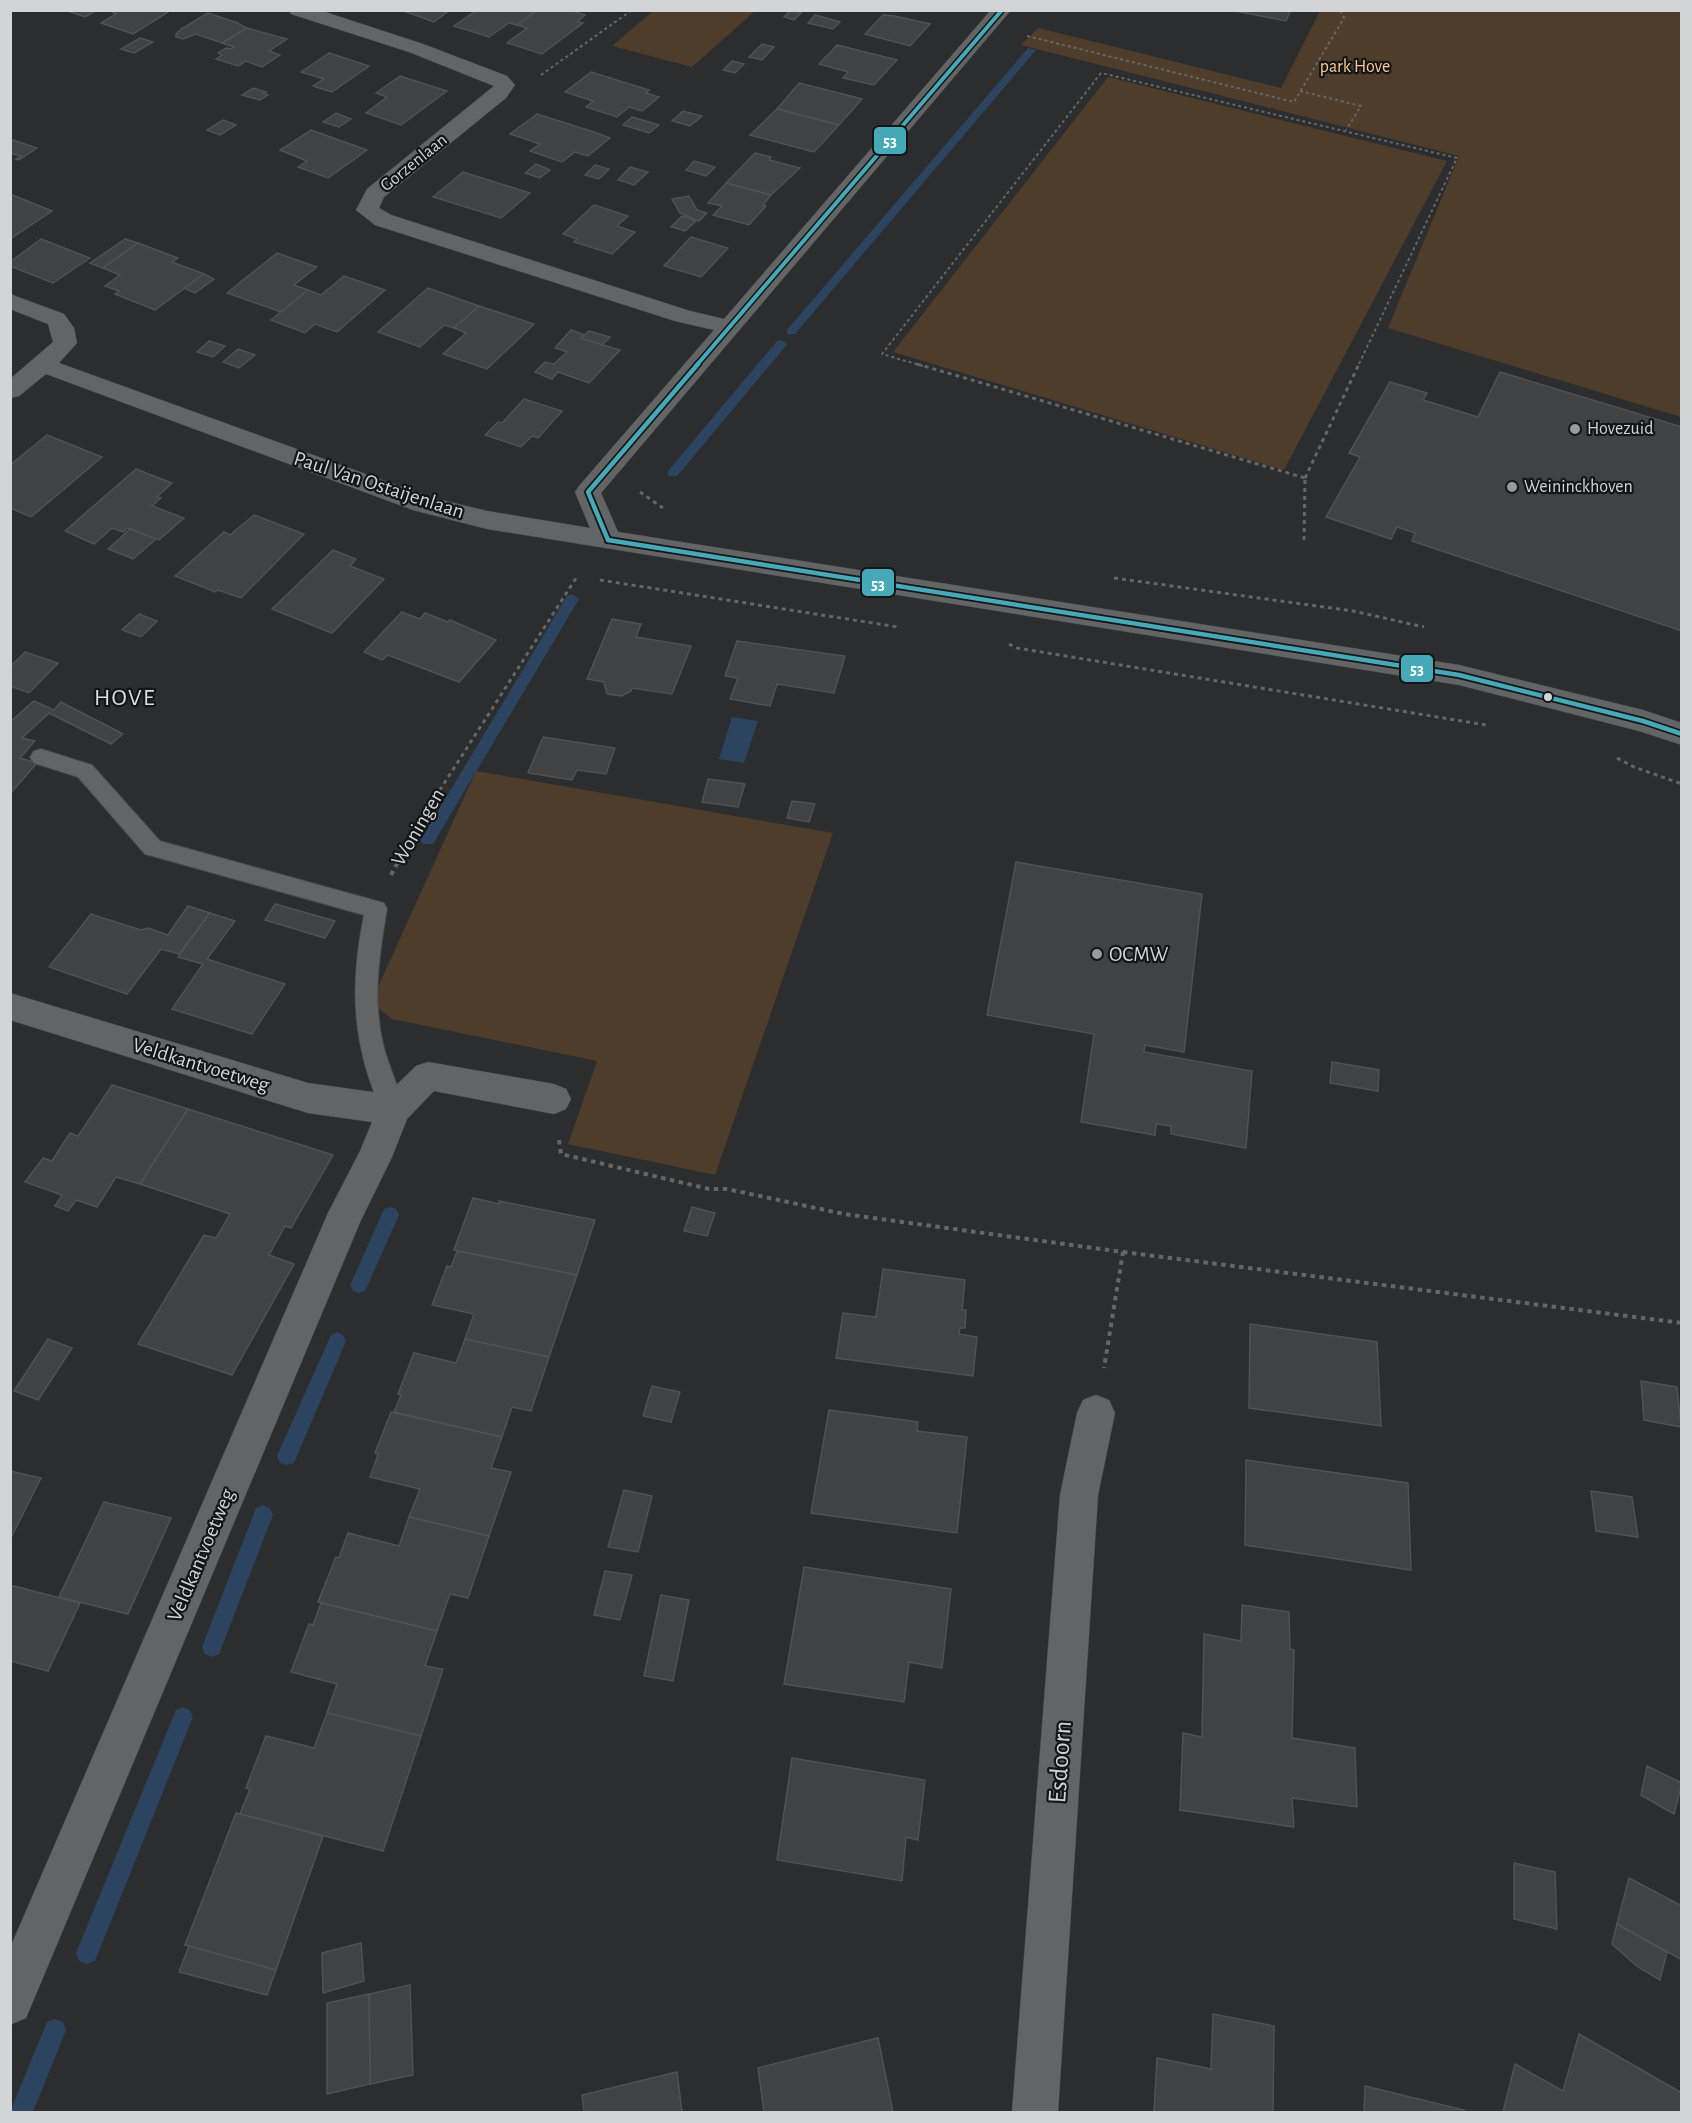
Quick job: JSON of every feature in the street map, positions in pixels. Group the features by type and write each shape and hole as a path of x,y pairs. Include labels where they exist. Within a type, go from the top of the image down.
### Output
{"street":[{"path":"298,10 416,48 483,73 505,85"},
{"path":"608,540 588,492 996,18"},
{"name":"Gorzenlaan","path":"505,85 499,94 375,194 367,210 383,220 683,316 730,327"},
{"path":"10,301 57,319 62,328 65,343 43,365 10,391"},
{"name":"Paul Van Ostaijenlaan","path":"43,365 422,504 487,520 1459,675 1643,721 1682,734"},
{"name":"Veldkantvoetweg","path":"10,1006 308,1098 394,1110"},
{"name":"Veldkantvoetweg","path":"10,2002 342,1224 375,1157 394,1110 428,1076 554,1099"},
{"name":"Esdoorn","path":"1035,2112 1079,1495 1096,1413"}],"lane":[{"path":"41,758 86,771 153,848 376,909 365,967 365,998 372,1048 394,1110"}],"path":[{"path":"505,85 545,74 632,10"},
{"path":"996,18 1294,102 1344,18 1340,10"},
{"path":"1304,540 1305,478 1457,158 1101,73 882,354 1305,478"},
{"path":"1300,91 1361,106 1346,130"},
{"name":"Woningen","path":"376,909 412,832 576,575"},
{"path":"632,586 882,625 903,626"},
{"path":"1008,643 1017,648 1492,725"},
{"path":"1608,753 1634,767 1681,784 1682,778"},
{"path":"554,1099 561,1154 709,1190 727,1189 844,1214 1682,1323"},
{"path":"1096,1413 1124,1252"}],"green space":[{"path":"653,11 755,11 692,67 612,46"},
{"name":"park Hove","path":"1320,11 1681,11 1681,417 1388,328 1459,156 1021,45 1038,28 1281,88"},
{"path":"1108,77 1447,161 1284,470 893,352"},
{"path":"476,771 833,833 715,1175 568,1144 597,1061 392,1019 378,1008 377,989"}],"water":[{"path":"732,717 758,721 744,763 719,759"}],"building":[{"path":"65,10 97,10 85,17"},
{"path":"109,10 171,10 133,34 101,23 116,14"},
{"path":"401,10 450,10 434,22"},
{"path":"477,10 538,10 517,25 509,23 489,37 454,26"},
{"path":"538,10 570,10 585,15 577,22 583,23 542,54 507,43 527,28 517,25"},
{"path":"791,10 801,13 794,20 784,17"},
{"path":"1230,10 1291,10 1286,21"},
{"path":"208,13 247,28 222,43 196,34 183,39 176,37 181,29"},
{"path":"815,15 840,22 833,29 808,23"},
{"path":"883,15 930,24 910,46 865,34"},
{"path":"247,28 287,39 269,51 280,55 262,67 246,61 238,66 216,59 222,55 218,53 226,48 234,47 222,43"},
{"path":"140,38 153,42 134,53 121,49"},
{"path":"762,44 774,47 762,60 749,57"},
{"path":"837,45 897,60 874,85 843,78 848,72 819,64"},
{"path":"329,53 369,66 332,92 313,86 324,79 301,72"},
{"path":"732,61 744,64 735,73 723,70"},
{"path":"591,72 649,90 646,93 659,97 642,111 629,107 617,117 586,107 593,101 565,92"},
{"path":"400,76 447,91 401,125 366,113 387,97 376,93"},
{"path":"799,83 862,99 839,125 777,109"},
{"path":"253,88 266,92 263,93 268,95 260,100 242,95"},
{"path":"777,109 839,125 814,152 750,135"},
{"path":"683,111 702,116 690,126 672,121"},
{"path":"336,113 351,119 339,127 323,122"},
{"path":"537,114 610,138 588,156 575,152 562,162 530,151 540,144 510,134"},
{"path":"632,117 659,125 649,133 623,125"},
{"path":"223,120 236,125 220,135 207,130"},
{"path":"311,130 367,150 328,178 298,167 307,161 280,150"},
{"path":"13,140 37,148 19,160 16,159 21,156 10,153 10,142"},
{"path":"755,153 771,157 769,160 800,168 771,195 726,183"},
{"path":"694,161 715,167 706,176 686,170"},
{"path":"536,164 550,170 540,178 525,173"},
{"path":"595,165 609,169 599,179 585,175"},
{"path":"630,167 648,172 634,185 618,180"},
{"path":"463,172 530,193 501,218 433,197"},
{"path":"726,183 771,195 763,205 766,206 749,225 713,215 722,206 708,203"},
{"path":"10,194 52,211 10,239"},
{"path":"689,196 697,210 707,213 699,221 680,213 672,199"},
{"path":"594,205 628,216 617,226 635,232 612,254 574,242 577,239 563,234"},
{"path":"682,216 696,221 685,231 671,227"},
{"path":"691,237 728,248 701,277 664,266"},
{"path":"41,239 90,258 53,283 10,266 10,262"},
{"path":"125,239 138,243 103,268 90,263"},
{"path":"138,243 178,258 172,262 204,274 155,310 115,294 119,291 105,286 120,275 103,268"},
{"path":"277,253 317,267 294,285 308,290 281,312 227,293"},
{"path":"204,274 214,279 195,293 184,288"},
{"path":"344,276 385,290 337,332 315,324 305,333 271,320 308,290 321,295"},
{"path":"428,288 479,306 454,328 444,325 420,347 378,332"},
{"path":"479,306 534,324 487,369 443,354 466,333 454,328"},
{"path":"571,330 585,335 581,338 620,350 589,383 558,372 552,379 535,372 545,362 554,364 567,352 555,348"},
{"path":"589,331 610,337 602,345 581,338"},
{"path":"209,341 225,346 213,357 197,352"},
{"path":"238,349 255,355 239,368 223,362"},
{"name":"Weininckhoven","path":"1500,372 1682,427 1682,631 1412,541 1415,533 1397,527 1391,539 1326,517 1360,457 1349,453 1390,382 1427,393 1423,400 1478,417"},
{"path":"524,399 562,411 538,438 532,436 521,447 485,435 498,422 502,423"},
{"path":"47,435 102,457 31,517 10,508 10,465"},
{"path":"136,469 172,483 157,497 161,498 152,506 184,518 159,540 127,528 123,532 112,528 94,544 65,531"},
{"path":"254,515 304,534 241,598 218,590 215,592 175,576 224,532 230,535"},
{"path":"130,529 156,539 133,559 108,549"},
{"path":"333,550 356,559 350,566 384,579 332,633 272,609"},
{"path":"402,612 420,619 425,613 448,622 450,620 496,640 459,682 388,655 382,660 364,652"},
{"path":"139,614 157,621 141,637 122,630"},
{"path":"612,619 641,624 636,637 691,646 672,694 632,688 622,696 607,694 604,682 587,679"},
{"path":"737,641 845,656 834,693 777,684 770,706 730,699 738,678 725,676"},
{"path":"25,652 58,663 29,693 10,686 10,667"},
{"path":"34,701 54,710 61,702 123,734 111,744 49,713 22,738 35,741 20,758 37,763 10,794 10,722"},
{"path":"543,737 615,748 606,774 577,770 572,780 528,773"},
{"path":"708,779 745,784 738,807 702,802"},
{"path":"792,801 815,804 809,822 787,818"},
{"name":"OCMW","path":"1016,862 1202,894 1184,1052 1145,1045 1144,1052 1252,1071 1246,1148 1171,1134 1171,1126 1156,1124 1155,1135 1081,1122 1094,1034 987,1015"},
{"path":"275,904 335,921 325,938 265,920"},
{"path":"188,906 210,913 179,954 161,949 127,994 49,967 91,914 141,930 148,928 168,935"},
{"path":"210,913 235,921 207,959 285,984 252,1034 172,1009 203,964 178,957"},
{"path":"1332,1062 1379,1070 1378,1091 1330,1083"},
{"path":"112,1085 188,1109 140,1184 116,1177 97,1207 76,1200 68,1211 55,1206 62,1195 25,1182 43,1158 52,1161 70,1133 78,1136"},
{"path":"188,1109 333,1155 291,1228 285,1226 269,1255 294,1264 232,1375 138,1344 204,1235 216,1238 230,1214 140,1184"},
{"path":"473,1198 595,1220 577,1275 454,1250"},
{"path":"692,1207 715,1213 707,1236 684,1231"},
{"path":"457,1251 577,1275 549,1357 465,1339 474,1314 432,1305 447,1266 451,1267"},
{"path":"883,1269 965,1280 962,1310 966,1310 965,1328 960,1328 959,1334 977,1337 973,1376 836,1358 843,1313 876,1317"},
{"path":"1250,1324 1377,1342 1381,1426 1249,1408"},
{"path":"48,1339 72,1348 38,1400 14,1391"},
{"path":"465,1339 549,1357 531,1411 512,1407 502,1437 394,1412 401,1395 398,1394 414,1353 456,1363"},
{"path":"1641,1381 1677,1387 1681,1427 1644,1420"},
{"path":"652,1386 680,1392 671,1422 643,1416"},
{"path":"829,1410 918,1422 917,1431 967,1437 957,1533 811,1513"},
{"path":"391,1412 502,1437 491,1468 511,1472 489,1536 409,1517 420,1489 370,1477 378,1455 375,1453"},
{"path":"1246,1460 1408,1483 1411,1570 1245,1545"},
{"path":"10,1471 41,1478 10,1540"},
{"path":"624,1490 652,1496 638,1552 608,1547"},
{"path":"1591,1491 1632,1497 1638,1537 1596,1531"},
{"path":"104,1502 171,1518 128,1614 59,1597"},
{"path":"409,1517 489,1536 468,1598 450,1594 437,1631 318,1602 348,1533 399,1546"},
{"path":"804,1567 951,1589 942,1668 909,1662 904,1702 784,1684"},
{"path":"605,1571 632,1575 620,1620 594,1615"},
{"path":"10,1585 80,1603 48,1671 10,1661"},
{"path":"661,1595 689,1600 673,1681 644,1676"},
{"path":"321,1603 437,1631 425,1666 443,1669 421,1736 327,1713 337,1684 291,1672 309,1624 313,1625"},
{"path":"1242,1605 1289,1612 1290,1649 1294,1650 1292,1738 1355,1748 1357,1807 1292,1798 1294,1827 1180,1810 1183,1733 1202,1737 1204,1634 1241,1641"},
{"path":"327,1713 421,1736 383,1851 240,1814 250,1789 246,1788 266,1736 314,1748"},
{"path":"792,1758 925,1780 918,1840 906,1837 902,1881 777,1860"},
{"path":"1647,1766 1682,1783 1674,1814 1641,1795"},
{"path":"236,1813 323,1836 276,1970 185,1945"},
{"path":"1514,1863 1555,1872 1557,1929 1514,1919"},
{"path":"1629,1878 1682,1906 1682,1960 1617,1924"},
{"path":"1617,1924 1667,1952 1660,1980 1638,1967 1612,1944"},
{"path":"361,1943 364,1981 323,1993 322,1953"},
{"path":"189,1946 276,1970 267,1995 179,1972"},
{"path":"410,1985 413,2075 370,2084 369,1994"},
{"path":"369,1994 370,2084 327,2094 327,2003"},
{"path":"1213,2014 1274,2026 1273,2112 1154,2112 1157,2058 1211,2069"},
{"path":"1579,2034 1682,2093 1682,2112 1503,2112 1515,2064 1563,2091"},
{"path":"878,2038 893,2112 764,2112 758,2068"},
{"path":"677,2072 682,2112 584,2112 582,2095"},
{"path":"1365,2086 1464,2110 1464,2112 1364,2112"}],"waterway":[{"path":"791,332 1031,50"},
{"path":"673,473 781,344"},
{"path":"428,840 572,599"},
{"path":"359,1285 390,1215"},
{"path":"287,1456 337,1341"},
{"path":"212,1647 263,1515"},
{"path":"87,1953 183,1717"},
{"path":"21,2112 55,2030"}],"transit line":[{"name":"53","path":"608,540 588,492 1002,10"},
{"name":"53","path":"608,540 1459,675 1643,721 1682,734"}],"place":[{"name":"Hovezuid","path":"1575,429"},
{"name":"Weininckhoven","path":"1512,487"},
{"name":"OCMW","path":"1097,954"}],"district":[{"name":"HOVE","path":"125,698"}]}
